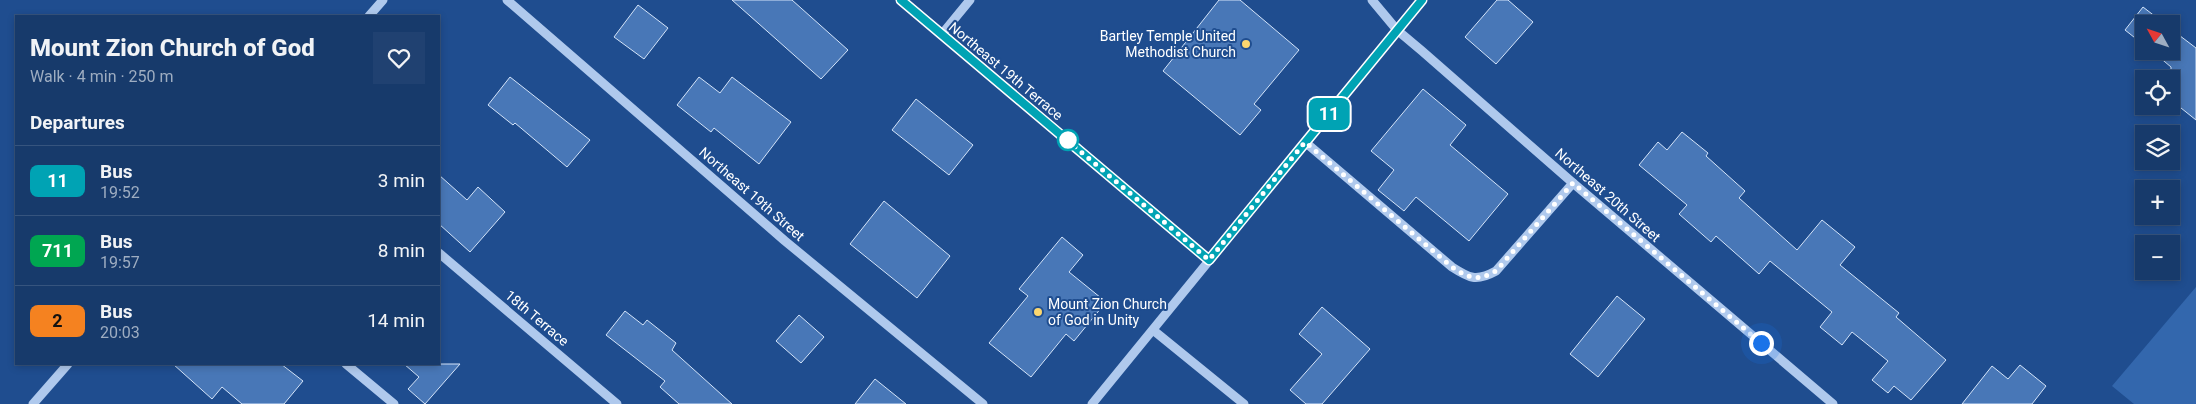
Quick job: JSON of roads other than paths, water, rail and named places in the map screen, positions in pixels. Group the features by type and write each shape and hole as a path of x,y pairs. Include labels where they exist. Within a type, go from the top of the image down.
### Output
{"street":[{"path":"370,15 383,0"},
{"name":"Northeast 19th Street","path":"508,0 785,241 983,404"},
{"name":"Northeast 19th Terrace","path":"901,0 1209,260"},
{"path":"942,34 970,0"},
{"name":"Northeast 20th Street","path":"1372,0 1398,30 1573,183 1833,404"},
{"path":"1092,404 1422,0"},
{"path":"1305,142 1452,267 1467,277 1483,278 1496,271 1573,183"},
{"name":"18th Terrace","path":"440,254 617,404"},
{"path":"1153,330 1244,404"},
{"path":"33,404 67,365"},
{"path":"347,365 394,404"}],"place":[{"name":"Bartley Temple United Methodist Church","path":"1246,44"},
{"name":"Mount Zion Church of God in Unity","path":"1038,312"}]}
